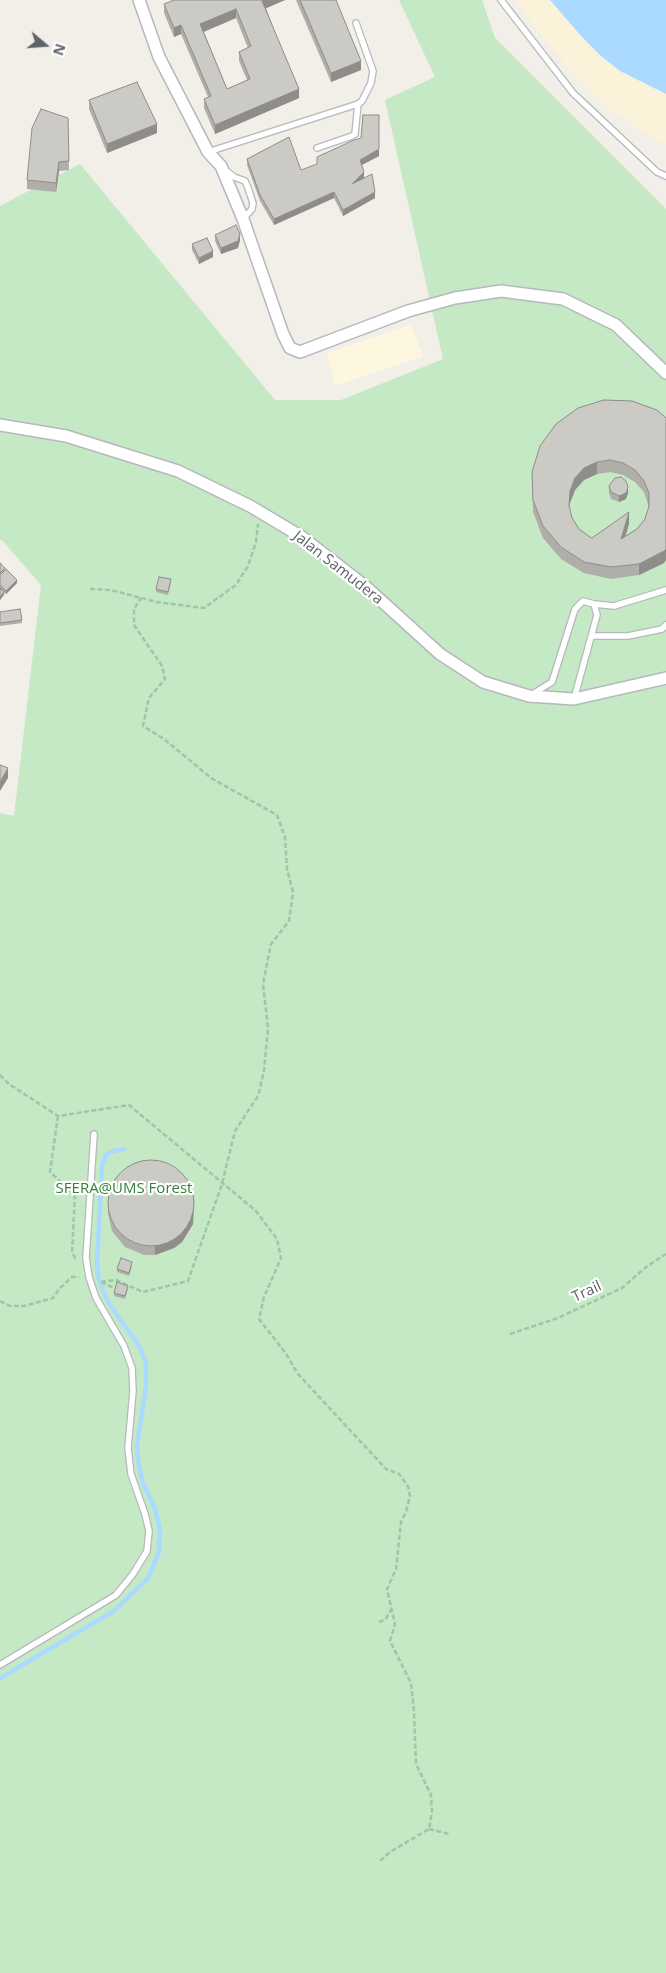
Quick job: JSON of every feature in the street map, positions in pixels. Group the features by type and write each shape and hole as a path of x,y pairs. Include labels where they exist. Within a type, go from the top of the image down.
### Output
{"street":[{"path":"139,0 159,58 208,152 221,166 243,219 283,334 290,348 294,351 300,352 312,349 408,311 455,298 501,291 563,299 616,325 666,373"},
{"name":"Jalan Samudera","path":"0,424 66,436 178,471 250,506 302,538 365,586 440,654 483,682 529,696 574,698 666,678"}],"lane":[{"path":"501,0 573,94 656,172 666,176"},
{"path":"208,152 358,104 362,101 371,83 373,71 356,23"},
{"path":"317,148 355,134 358,104"},
{"path":"221,166 234,177 245,181 248,188 253,204 252,209 243,219"},
{"path":"529,696 552,682 575,609 583,601 614,606 666,590"},
{"path":"574,698 597,616 594,604"},
{"path":"592,636 628,636 662,629 666,625"},
{"path":"0,1665 116,1595 134,1574 148,1551 149,1531 146,1514 131,1474 128,1448 133,1392 132,1368 124,1346 96,1298 89,1277 86,1258 94,1134"}],"path":[{"path":"90,589 111,590 182,607 204,608 236,585 248,566 256,542 258,523 250,506"},
{"path":"114,1288 101,1282 116,1280 143,1292 188,1281 222,1184 235,1132 258,1096 264,1071 268,1028 263,984 271,944 288,921 293,892 287,869 285,837 277,815 211,778 171,744 143,726 149,698 165,679 162,666 147,647 134,625 134,609 142,598"},
{"path":"0,1076 58,1116 129,1105 256,1211 277,1239 281,1258 264,1297 259,1319 287,1355 297,1373 386,1469 399,1474 408,1486 410,1496 401,1522 396,1569 387,1589 395,1624 390,1640 411,1683 416,1764 431,1795 432,1812 428,1829"},
{"path":"58,1116 50,1172 75,1195 72,1252 77,1264"},
{"name":"Trail","path":"510,1334 558,1318 622,1288 646,1267 666,1254"},
{"path":"0,1301 10,1306 24,1306 53,1298 60,1288 77,1276 77,1270"},
{"path":"379,1622 385,1620 391,1610"},
{"path":"380,1861 390,1852 428,1829 450,1834"}],"shaded area":[{"path":"411,325 423,356 335,386 327,353"}],"green space":[{"name":"SFERA@UMS Forest","path":"399,0 482,0 495,38 666,209 666,1973 0,1973 0,813 14,816 41,585 0,540 0,206 80,164 275,400 341,400 443,359 385,100 435,77"}],"sand":[{"path":"516,0 550,0 601,56 620,71 666,94 666,145 614,113 589,90 543,38"}],"water":[{"path":"550,0 666,0 666,94 620,71 601,56"}],"building":[{"path":"174,0 264,0 262,1 299,89 215,125 204,99 211,96 181,25 174,28 164,4","holes":["236,9 251,46 239,52 250,79 227,89 200,24"]},
{"path":"300,0 336,0 361,61 331,73"},
{"path":"137,82 157,124 107,144 89,100"},
{"path":"41,109 68,118 69,161 59,162 56,183 27,180 32,128"},
{"path":"363,115 379,115 379,149 360,160 364,172 352,184 372,174 375,192 343,210 334,192 274,219 260,195 247,159 289,137 301,170 317,164 317,157 361,138"},
{"path":"236,225 240,234 238,241 221,248 215,235"},
{"path":"207,238 213,251 199,258 192,244"},
{"path":"604,400 632,401 657,410 666,418 666,549 639,564 611,567 584,562 561,547 543,526 533,500 532,472 540,446 556,424 578,408","holes":["610,460 623,463 635,470 644,481 649,493 649,506 645,519 637,529 621,539 629,512 592,538 579,529 572,518 569,505 570,491 575,478 584,468 597,462"]},
{"path":"621,477 626,481 628,487 626,493 619,496 611,492 609,486 615,478"},
{"path":"0,563 5,568 0,573"},
{"path":"6,569 17,580 6,591 0,585 0,575"},
{"path":"159,577 171,579 168,592 156,589"},
{"path":"0,588 4,592 0,597"},
{"path":"20,609 22,620 0,623 0,612"},
{"path":"0,765 8,768 0,782"},
{"path":"151,1160 167,1163 175,1167 187,1179 191,1187 194,1203 191,1219 187,1227 175,1239 167,1243 151,1246 135,1243 127,1239 115,1227 111,1219 108,1203 111,1187 115,1179 127,1167 135,1163"},
{"path":"121,1258 132,1262 129,1273 117,1269"},
{"path":"117,1282 128,1286 125,1296 114,1293"}],"waterway":[{"path":"97,1263 102,1166 106,1155 113,1151 124,1149"},
{"path":"0,1678 114,1611 148,1578 159,1552 160,1529 155,1509 142,1481 138,1461 137,1445 146,1386 146,1363 139,1346 108,1302 99,1280 97,1264"}]}
